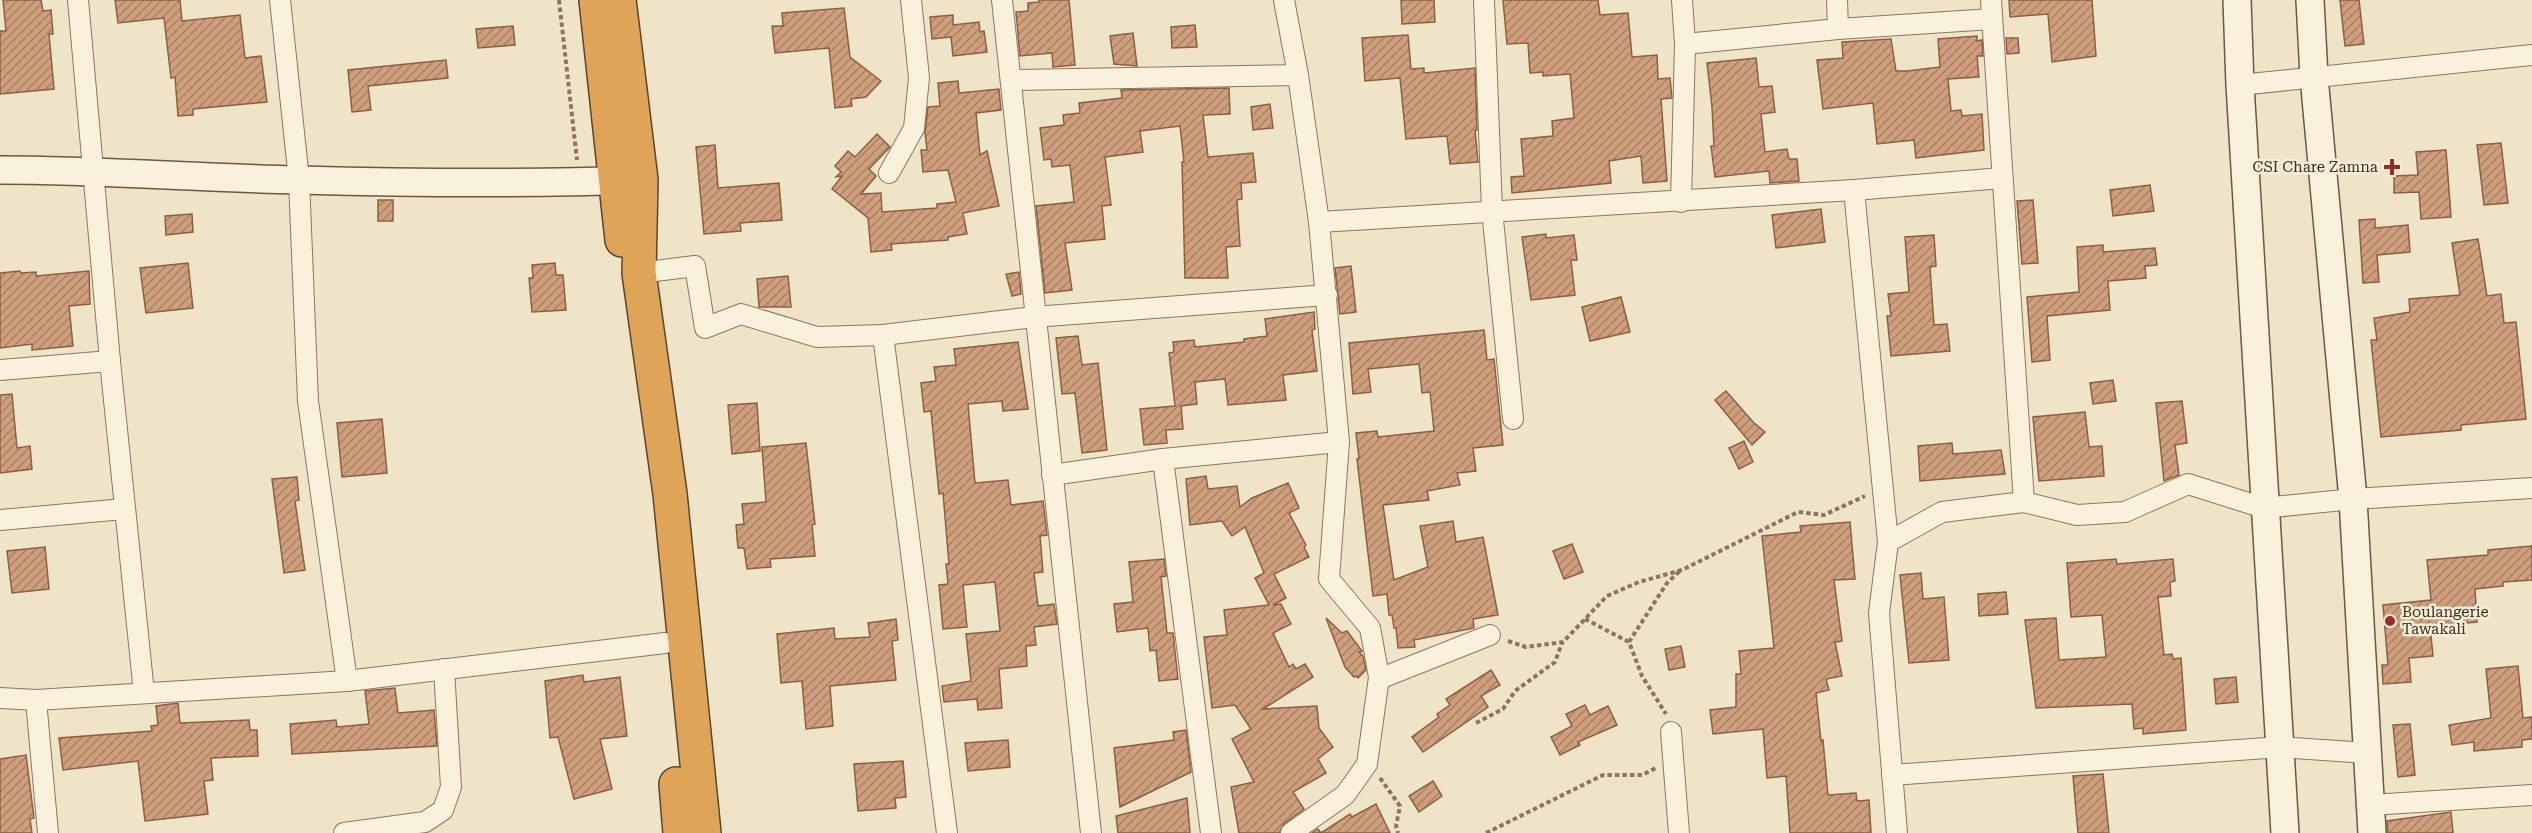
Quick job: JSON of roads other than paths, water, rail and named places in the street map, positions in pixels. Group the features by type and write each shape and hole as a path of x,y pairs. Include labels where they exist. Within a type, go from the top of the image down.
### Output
{"highway":[{"path":"596,0 628,180 670,494 704,833"},
{"path":"619,0 628,180 680,833"}],"street":[{"path":"78,0 110,361 144,693"},
{"path":"279,0 299,180 308,401 347,681"},
{"path":"889,173 914,128 919,78 910,0"},
{"path":"1002,0 1012,80 1034,317 1091,833"},
{"path":"1284,0 1298,75 1319,222 1340,442 1329,579 1370,628 1379,679 1368,764 1345,795 1291,833"},
{"path":"1484,0 1492,210 1513,418"},
{"path":"1681,202 1685,44 1682,0"},
{"path":"1836,0 1838,28"},
{"path":"2237,0 2264,508 2285,833"},
{"path":"2310,0 2314,77 2353,499 2372,833"},
{"path":"1685,44 1992,9 2024,502"},
{"path":"2240,85 2532,55"},
{"path":"1012,80 1298,75"},
{"path":"0,170 94,170 299,180 580,182 628,180"},
{"path":"1319,222 1492,210 1681,202 2002,178"},
{"path":"1854,190 1888,542 1879,613 1896,833"},
{"path":"639,273 695,266 705,328 741,314 817,337 883,335 1034,317 1327,295"},
{"path":"883,335 946,833"},
{"path":"0,370 110,361"},
{"path":"1052,475 1163,459 1340,442"},
{"path":"1163,459 1211,833"},
{"path":"1888,542 1942,512 2024,502 2077,515 2125,513 2188,484 2264,508 2353,499 2532,488"},
{"path":"0,520 124,508"},
{"path":"1379,679 1490,635"},
{"path":"0,698 36,700 347,681 665,643"},
{"path":"344,833 425,822 443,810 451,787 444,669"},
{"path":"36,700 48,833"},
{"path":"1671,732 1679,833"},
{"path":"1892,775 2280,747 2367,753"},
{"path":"2370,805 2532,795"}],"place":[{"name":"CSI Chare Zamna","path":"2392,167"},
{"name":"Boulangerie Tawakali","path":"2390,621"}]}
